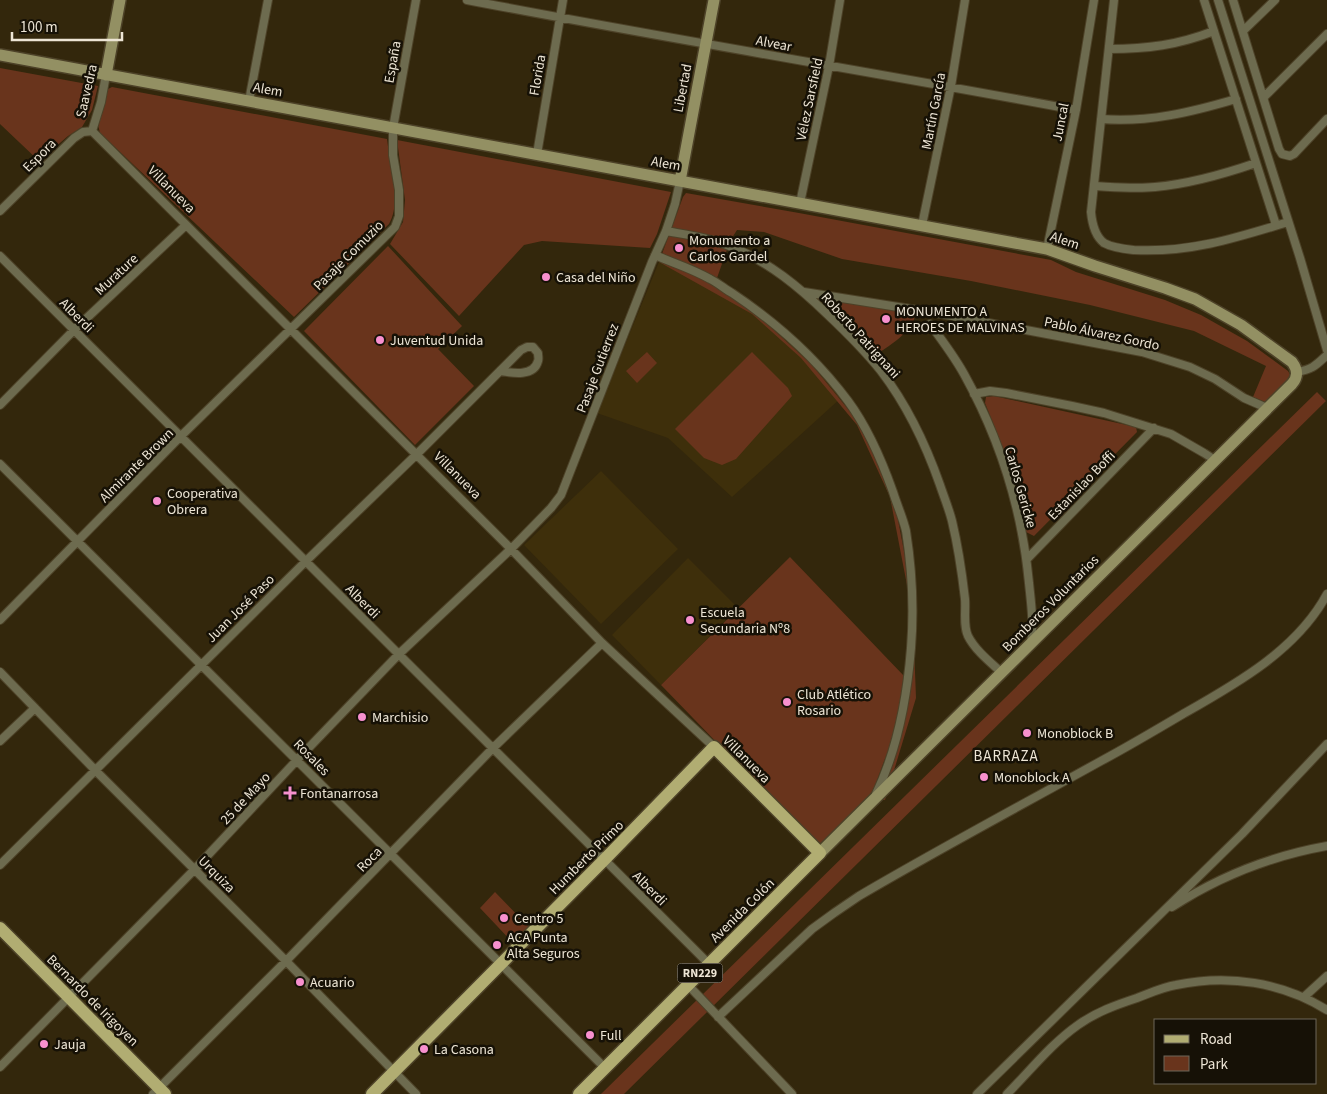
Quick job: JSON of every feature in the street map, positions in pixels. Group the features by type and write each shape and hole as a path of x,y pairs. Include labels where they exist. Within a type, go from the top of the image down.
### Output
{"main road":[{"name":"Saavedra","path":"106,75 120,0"},
{"name":"Libertad","path":"680,181 714,0"},
{"name":"Alem","path":"0,55 1047,248 1094,266 1172,290 1203,303 1260,338 1292,362 1297,372"},
{"name":"Bomberos Voluntarios","path":"820,853 1294,382 1297,372"},
{"name":"Villanueva","path":"714,747 820,853"},
{"name":"Humberto Primo","path":"372,1094 714,747"},
{"name":"Avenida Colón","path":"580,1094 820,853"},
{"name":"Bernardo de Irigoyen","path":"0,928 70,998 159,1092"}],"street":[{"path":"249,101 268,0"},
{"name":"España","path":"393,128 416,0"},
{"name":"Alvear","path":"467,0 1076,110"},
{"name":"Florida","path":"537,154 563,0"},
{"name":"Vélez Sarsfield","path":"800,203 829,66 840,0"},
{"name":"Martín García","path":"922,226 951,86 965,0"},
{"name":"Juncal","path":"1047,248 1076,110 1094,0"},
{"path":"1114,0 1091,212 1091,220 1102,241 1106,244 1125,249 1162,250 1194,247 1218,243 1288,222"},
{"path":"1204,0 1276,225"},
{"path":"1218,0 1327,350"},
{"path":"1233,0 1282,154 1290,156 1294,154 1327,119"},
{"path":"1243,32 1275,0"},
{"path":"1109,49 1138,49 1160,46 1185,41 1214,31"},
{"path":"1264,97 1327,34"},
{"name":"Saavedra","path":"92,131 101,102 106,75"},
{"path":"1101,119 1124,120 1165,116 1236,99"},
{"name":"Pasaje Comuzio","path":"291,329 395,227 399,216 399,190 393,155 393,128"},
{"name":"Espora","path":"0,211 74,138 83,132 92,131"},
{"name":"Villanueva","path":"92,131 511,549 602,643 714,747"},
{"path":"1094,186 1154,187 1208,177 1256,163"},
{"name":"Pasaje Gutierrez","path":"511,549 552,508 561,495 655,254 666,231 680,181"},
{"name":"Murature","path":"0,405 74,330 186,225"},
{"name":"Roberto Patrignani","path":"666,231 712,240 731,246 746,253 789,280 840,326 881,371 895,391 918,432 932,463 952,520 960,560 967,635 1001,672"},
{"path":"655,254 710,279 753,307 794,340 848,402 873,444 886,471 906,530 912,593 912,634 908,687 897,737 892,756 877,794 869,804"},
{"name":"Alberdi","path":"0,256 709,964"},
{"name":"Pablo Álvarez Gordo","path":"804,292 936,313 1142,352 1190,367 1215,379 1244,398 1267,408"},
{"name":"Carlos Gericke","path":"930,324 951,354 974,394 1007,472 1027,559 1033,630 1031,643"},
{"name":"Almirante Brown","path":"0,620 180,437 291,329"},
{"name":"Juan José Paso","path":"0,866 201,664 521,350 532,347 538,353 538,361 534,368 526,372 500,371"},
{"path":"1297,372 1315,367 1327,355"},
{"path":"974,394 990,391 1104,413 1171,434 1215,460"},
{"name":"Estanislao Boffi","path":"1027,559 1154,428"},
{"name":"Rosales","path":"0,464 605,1068"},
{"name":"25 de Mayo","path":"0,1067 194,870 399,654 511,549"},
{"path":"718,1017 812,929 853,900 1156,730 1244,678 1277,653 1294,637 1309,620 1327,594"},
{"name":"Roca","path":"159,1092 493,748 602,643"},
{"name":"Urquiza","path":"0,672 416,1094"},
{"path":"0,741 35,708"},
{"path":"977,1094 1242,834 1327,744"},
{"path":"1158,916 1191,894 1238,871 1305,850 1327,846"},
{"path":"1304,997 1326,980"},
{"path":"1007,1094 1055,1044 1094,1014 1174,985 1204,981 1245,982 1276,987 1304,997 1327,1010"},
{"path":"688,985 792,1094"}],"shaded area":[{"path":"659,262 712,285 752,309 792,342 842,397 732,497 668,438 597,413"},
{"path":"601,471 678,549 601,624 524,545"},
{"path":"688,558 738,608 661,685 612,635"}],"green space":[{"path":"0,68 98,86 92,110 82,127 68,136 39,161 0,124"},
{"path":"112,87 387,139 395,194 393,215 389,224 294,317 100,133 98,125 108,89"},
{"path":"397,140 671,192 657,234 650,248 542,241 524,245 459,316 390,244 403,222 405,200"},
{"path":"686,193 1051,260 1076,272 1165,300 1201,315 1247,341 1288,371 1292,378 1266,403 1253,397 1266,366 1194,331 1090,305 971,281 842,259 764,232 737,230 730,241 717,278 811,364 861,425 894,499 912,593 916,698 885,800 875,798 886,756 873,791 819,848 661,685 790,557 904,676 912,611 890,497 857,425 801,358 752,314 659,262"},
{"name":"Juventud Unida","path":"388,246 462,326 438,349 474,386 415,445 304,331"},
{"path":"841,302 857,302 908,312 915,316 910,328 901,337 873,355 838,315 838,307"},
{"path":"647,352 657,363 637,383 626,371"},
{"path":"752,352 788,388 792,396 736,459 722,465 704,458 675,429"},
{"path":"1317,392 1326,401 624,1094 601,1094"},
{"path":"994,396 1136,427 1137,432 1034,536 1024,531 1013,473 985,403 986,397"},
{"name":"Centro 5","path":"495,892 529,927 513,943 480,908"}],"place":[{"name":"Monumento a Carlos Gardel","path":"679,248"},
{"name":"Casa del Niño","path":"546,277"},
{"name":"MONUMENTO A HEROES DE MALVINAS","path":"886,319"},
{"name":"Juventud Unida","path":"380,340"},
{"name":"Cooperativa Obrera","path":"157,501"},
{"name":"Escuela Secundaria Nº8","path":"690,620"},
{"name":"Club Atlético Rosario","path":"787,702"},
{"name":"Marchisio","path":"362,717"},
{"name":"Monoblock B","path":"1027,733"},
{"name":"Monoblock A","path":"984,777"},
{"name":"Fontanarrosa","path":"290,793"},
{"name":"Centro 5","path":"504,918"},
{"name":"ACA Punta Alta Seguros","path":"497,945"},
{"name":"Acuario","path":"300,982"},
{"name":"Full","path":"590,1035"},
{"name":"Jauja","path":"44,1044"},
{"name":"La Casona","path":"424,1049"}],"district":[{"name":"BARRAZA","path":"1006,756"}]}
